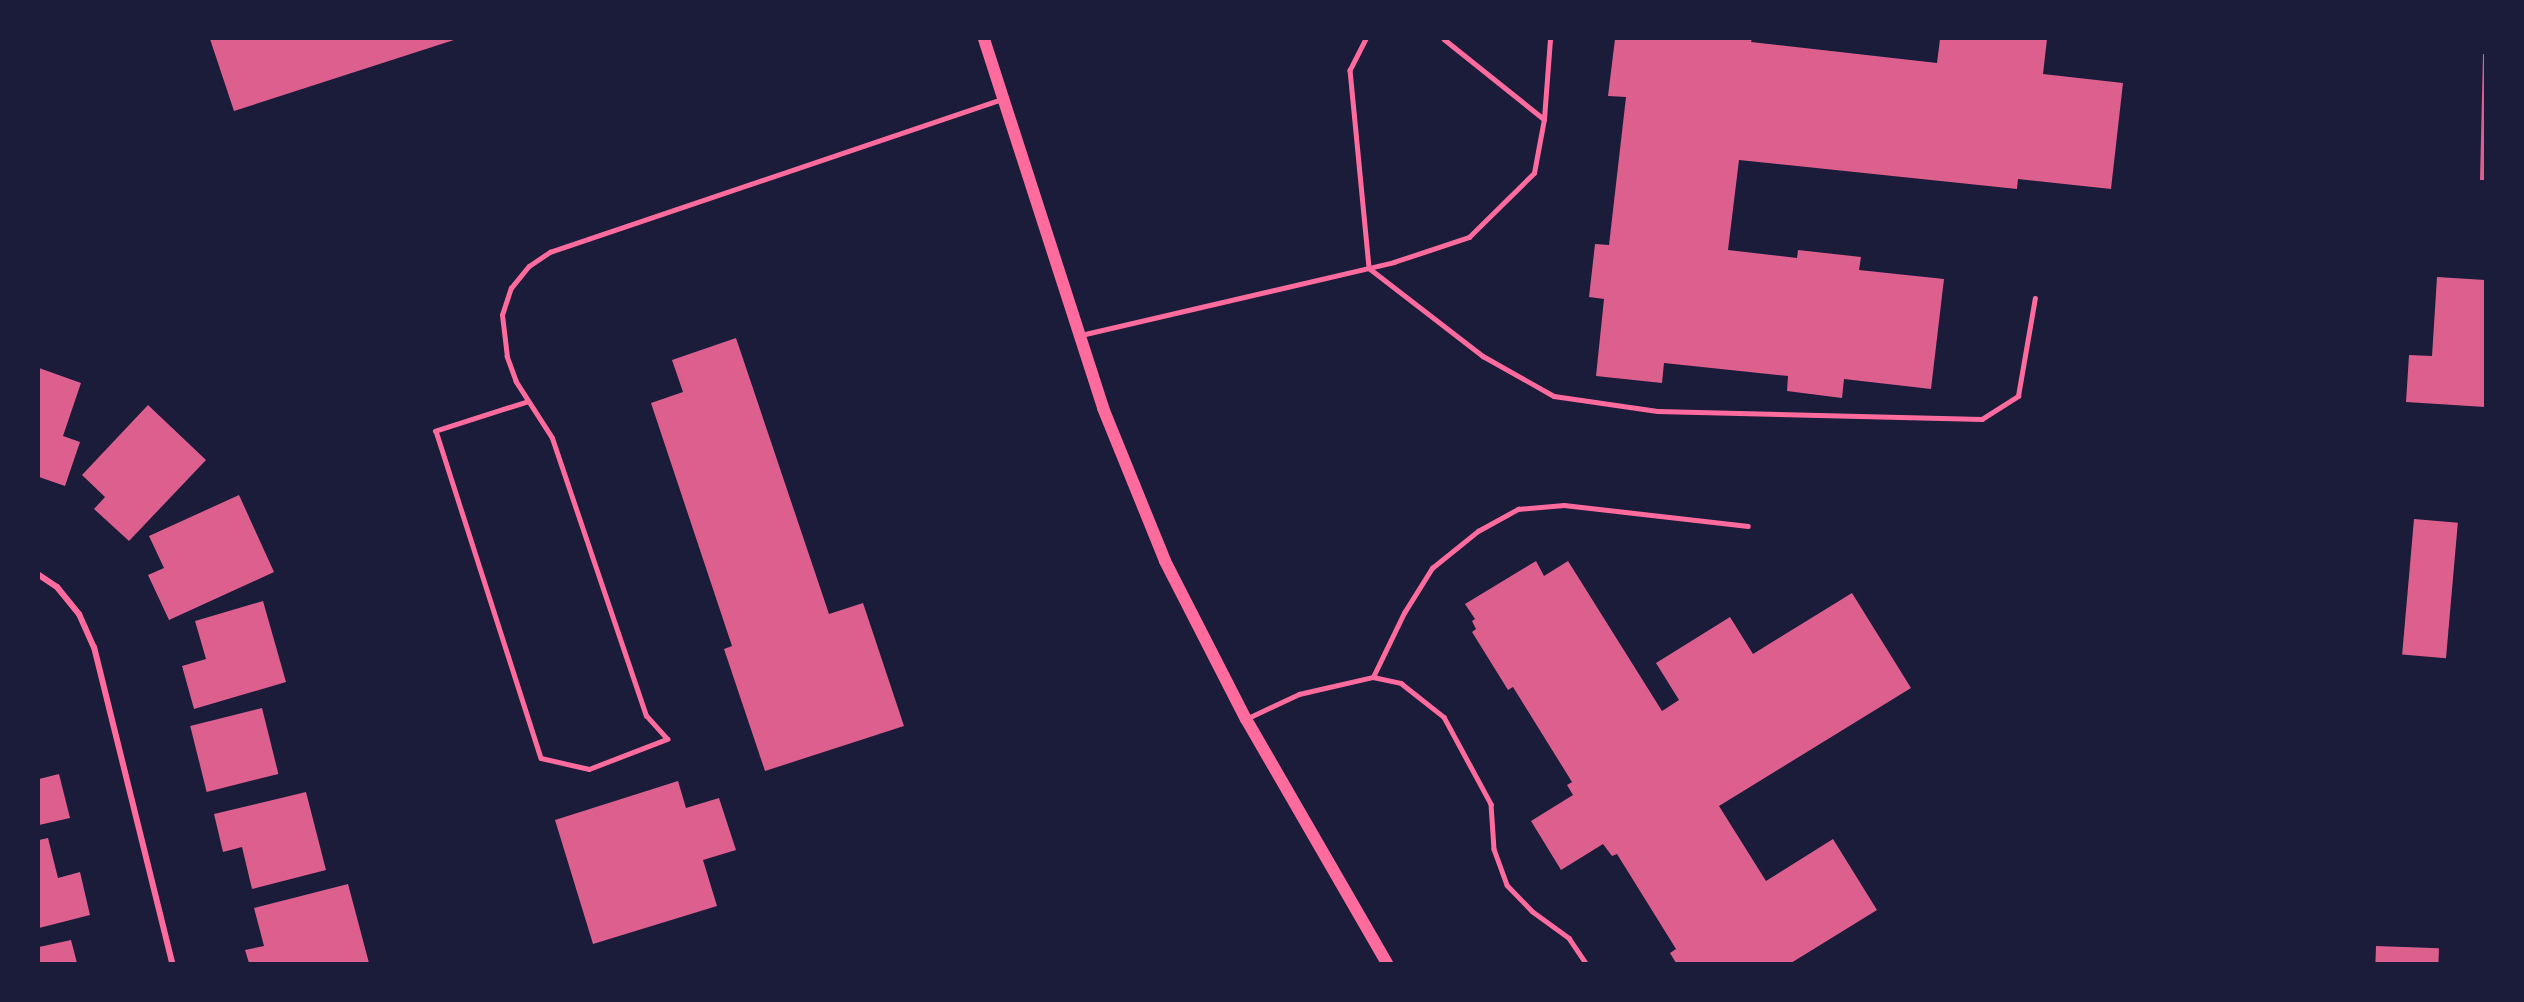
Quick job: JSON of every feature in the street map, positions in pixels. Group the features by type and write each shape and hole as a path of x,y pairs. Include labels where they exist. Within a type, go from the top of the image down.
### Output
{"main road":[{"path":"984,39 1103,408 1165,561 1246,719 1387,963"}],"street":[{"path":"39,576 57,587 79,615 94,647 172,963"}],"lane":[{"path":"1366,39 1350,70 1369,268 1484,356 1554,396 1657,411 1982,419 2018,396 2035,298"},
{"path":"1444,39 1544,119"},
{"path":"1079,335 1369,268 1468,237 1534,173 1544,119 1550,39"},
{"path":"528,402 436,431 541,758 589,769 667,739 646,716 552,438 528,402 506,351 502,315 511,288 537,259 1003,99"},
{"path":"1373,677 1404,614 1432,568 1478,531 1518,509 1564,505 1748,526"},
{"path":"1246,719 1299,694 1373,677 1401,683 1444,717 1491,804 1494,849 1507,885 1532,911 1569,938 1586,963"}],"building":[{"path":"210,39 457,39 234,111"},
{"path":"1615,39 1752,39 1751,42 1937,63 1940,39 2047,39 2043,74 2123,83 2111,189 2018,179 2017,189 1739,160 1728,250 1797,258 1798,250 1861,257 1859,270 1944,279 1931,389 1844,379 1842,398 1787,391 1788,376 1664,363 1662,383 1596,376 1604,299 1589,297 1595,244 1609,245 1626,97 1608,96"},
{"path":"2483,54 2485,54 2485,180 2480,180"},
{"path":"2437,277 2485,280 2485,407 2406,402 2409,355 2432,356"},
{"path":"736,338 829,614 863,603 904,726 765,771 724,649 732,646 651,403 683,392 672,360"},
{"path":"39,368 81,383 63,436 80,442 65,486 39,477"},
{"path":"148,405 206,460 129,541 94,509 105,497 82,475"},
{"path":"239,495 274,572 169,620 148,575 164,568 149,536"},
{"path":"2414,519 2458,523 2446,658 2402,654"},
{"path":"1536,561 1544,576 1568,561 1662,711 1679,700 1656,663 1730,617 1753,654 1852,593 1911,688 1719,806 1766,881 1833,839 1877,910 1791,963 1676,963 1670,953 1676,949 1617,854 1612,856 1603,844 1561,870 1531,821 1573,795 1567,785 1572,782 1513,687 1508,690 1472,632 1476,629 1472,621 1475,619 1465,604"},
{"path":"263,601 286,682 194,709 182,666 206,659 195,621"},
{"path":"262,708 278,774 207,792 190,726"},
{"path":"59,774 70,818 39,825 39,779"},
{"path":"678,781 686,808 719,798 736,850 703,860 717,906 593,944 555,820"},
{"path":"306,792 326,870 252,889 242,847 223,852 214,814"},
{"path":"48,838 58,878 80,872 90,915 39,928 39,840"},
{"path":"348,884 369,963 249,963 245,950 264,946 254,908"},
{"path":"71,940 77,963 39,963 39,947"},
{"path":"2376,946 2439,948 2438,963 2375,963"}]}
